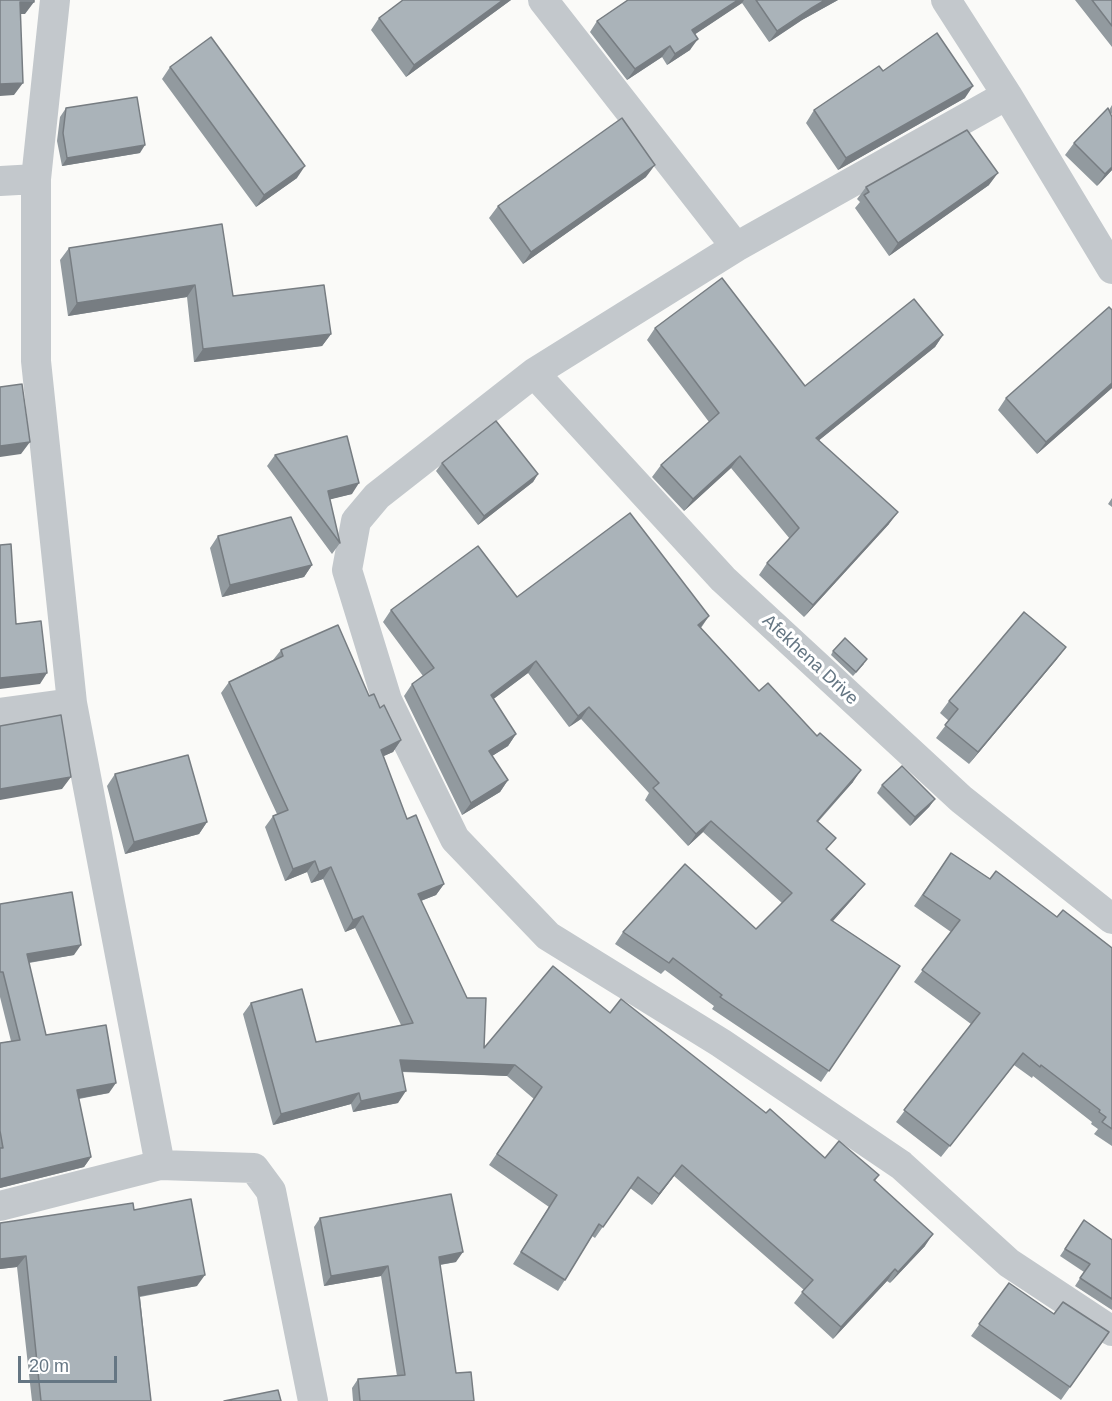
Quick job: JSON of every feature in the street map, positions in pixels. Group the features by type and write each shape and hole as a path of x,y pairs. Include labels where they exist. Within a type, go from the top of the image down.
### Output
{"street":[{"path":"55,0 36,179 36,362 72,702 160,1165"},
{"path":"543,0 736,247"},
{"path":"946,0 1007,95 1112,269"},
{"path":"1007,95 736,247 534,373 377,496 356,520 347,570 387,700 456,839 548,936 721,1043 901,1165 1009,1263 1112,1331"},
{"path":"0,181 36,179"},
{"name":"Afekhena Drive","path":"534,373 723,579 961,800 1112,919"},
{"path":"0,713 72,702"},
{"path":"0,1206 160,1165 254,1167 271,1191 312,1401"}],"building":[{"path":"0,0 34,0 34,2 20,2 23,83 0,84"},
{"path":"403,0 503,0 414,65 379,18"},
{"path":"628,0 738,0 692,30 698,39 675,54 670,46 635,69 597,21"},
{"path":"756,0 825,0 777,31"},
{"path":"1092,0 1112,0 1112,26"},
{"path":"937,33 973,86 846,158 814,110 879,66 883,71"},
{"path":"211,37 305,166 264,195 170,67"},
{"path":"137,97 145,145 67,158 63,133 66,108"},
{"path":"1108,108 1112,117 1112,167 1105,174 1074,143"},
{"path":"622,118 655,165 531,252 498,206"},
{"path":"967,130 998,173 898,243 864,195 869,192 866,187"},
{"path":"222,224 233,296 324,285 331,334 203,349 195,285 77,303 69,248"},
{"path":"722,278 805,386 914,299 943,335 816,438 898,512 813,605 767,563 799,528 740,456 693,499 661,465 719,413 655,328"},
{"path":"1109,307 1112,310 1112,383 1046,442 1006,398"},
{"path":"22,384 30,442 0,446 0,387"},
{"path":"496,421 538,474 484,516 442,463"},
{"path":"347,436 359,483 328,491 340,543 275,455"},
{"path":"630,513 709,616 698,625 759,691 768,683 817,736 820,733 861,770 817,821 836,838 826,849 865,884 831,920 900,966 829,1071 720,997 722,995 673,958 669,963 623,932 685,864 756,929 792,893 711,821 696,834 653,788 659,783 589,707 578,716 536,661 491,695 516,734 489,751 508,780 471,803 412,684 434,668 391,610 478,546 517,597"},
{"path":"291,517 312,565 230,585 218,536"},
{"path":"11,544 16,624 41,621 47,673 0,678 0,545"},
{"path":"1024,612 1066,647 978,752 945,725 958,709 949,701"},
{"path":"338,625 369,696 374,694 380,708 384,705 401,740 381,750 407,819 416,815 444,884 418,894 467,998 486,998 484,1048 553,966 610,1013 621,999 766,1113 770,1109 825,1158 839,1141 879,1175 874,1180 933,1234 898,1272 895,1269 841,1327 802,1292 813,1280 682,1165 659,1194 638,1177 603,1227 599,1224 565,1280 521,1252 557,1195 497,1154 542,1087 515,1065 400,1060 406,1091 361,1101 359,1093 281,1114 251,1003 302,989 316,1042 413,1023 363,916 353,920 331,867 319,872 315,861 293,869 273,816 288,810 229,682 283,656 281,650"},
{"path":"845,638 867,659 856,672 833,651"},
{"path":"61,715 71,777 0,789 0,726"},
{"path":"188,755 207,822 134,842 115,774"},
{"path":"902,766 935,799 915,817 882,785"},
{"path":"951,853 990,879 996,871 1057,917 1063,910 1112,948 1112,1129 1102,1122 1106,1117 1099,1112 1100,1110 1023,1053 950,1146 904,1110 980,1013 922,970 960,920 923,895"},
{"path":"72,892 81,945 27,954 46,1035 106,1025 116,1083 77,1090 91,1157 0,1179 0,1148 3,1148 0,1131 0,1043 20,1040 3,972 0,972 0,904"},
{"path":"451,1194 463,1252 439,1257 456,1373 471,1372 474,1401 360,1401 358,1379 405,1375 388,1266 331,1276 320,1218"},
{"path":"191,1199 205,1275 138,1287 151,1401 41,1401 26,1256 0,1259 0,1223 133,1203 134,1210"},
{"path":"1084,1220 1112,1240 1112,1299 1080,1278 1090,1264 1065,1249"},
{"path":"1009,1283 1054,1314 1063,1302 1109,1332 1070,1387 979,1324"},
{"path":"278,1390 281,1401 224,1401"}]}
